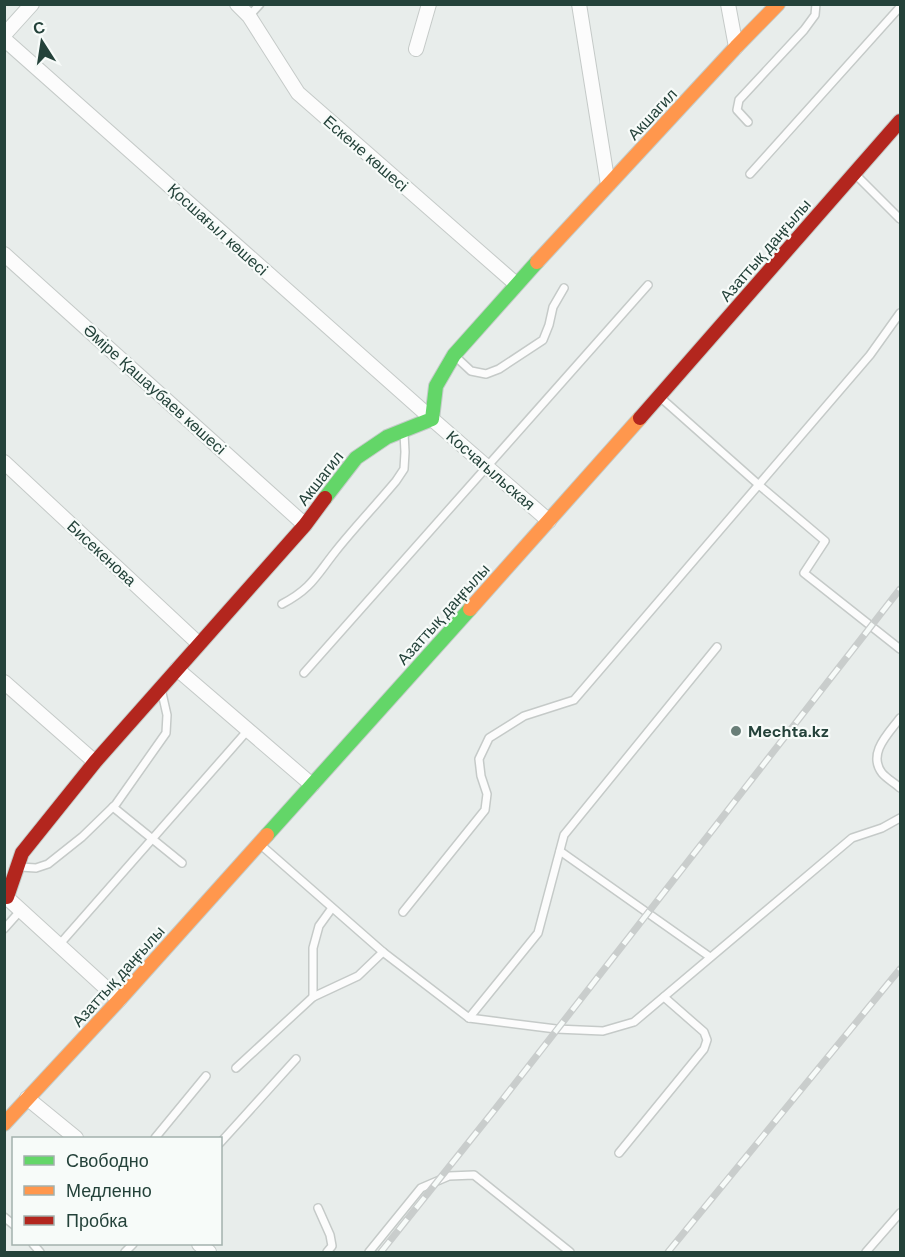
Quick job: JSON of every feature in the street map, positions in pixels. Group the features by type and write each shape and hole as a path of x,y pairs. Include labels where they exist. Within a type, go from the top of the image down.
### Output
{"main road":[{"name":"Акшагил","path":"6,896 22,853 95,762 305,525 356,458 387,437 432,419 436,386 454,355 516,284 778,4"},
{"name":"Азаттық даңғылы","path":"4,1124 260,844 549,521 900,121"}],"street":[{"path":"4,37 32,4"},
{"name":"Ескене көшесі","path":"237,4 249,16 298,93 516,284"},
{"path":"416,50 429,4"},
{"path":"579,4 608,185"},
{"path":"728,4 736,47"},
{"name":"Қосшағыл көшесі","path":"4,37 432,419"},
{"name":"Әміре Қашаубаев көшесі","path":"4,254 305,525"},
{"name":"Косчагыльская","path":"432,419 549,521"},
{"name":"Бисекенова","path":"4,462 199,644"},
{"path":"177,669 312,785"},
{"path":"4,682 95,762"},
{"path":"6,896 119,1000"},
{"path":"27,1098 75,1137"}],"lane":[{"path":"249,16 260,4"},
{"path":"748,122 737,110 739,100 804,30 815,15 816,4"},
{"path":"750,174 900,7"},
{"path":"854,174 900,219"},
{"path":"304,673 648,285"},
{"path":"454,355 471,370 486,374 499,369 543,339 553,306 564,288"},
{"path":"403,912 485,810 487,794 481,776 479,759 489,738 524,716 574,700 870,355 900,313"},
{"path":"659,396 825,542 804,573 900,649"},
{"path":"282,604 296,597 313,582 334,553 396,481 404,469 404,430"},
{"path":"469,1018 538,933 564,835 717,647"},
{"path":"17,867 36,868 48,864 82,837 112,807 166,733 167,715 161,688"},
{"path":"900,718 878,746 877,763 882,773 900,788"},
{"path":"59,945 248,730"},
{"path":"112,807 182,863"},
{"path":"260,844 383,952 469,1018 556,1029 603,1031 634,1022 852,838 882,828 900,818"},
{"path":"560,851 710,957"},
{"path":"313,997 313,948 319,926 332,908"},
{"path":"4,929 21,910"},
{"path":"236,1068 313,997 358,976 383,952"},
{"path":"619,1153 704,1049 706,1040 704,1032 664,997"},
{"path":"222,1141 296,1059"},
{"path":"156,1137 206,1076"},
{"path":"369,1252 421,1188 449,1176 474,1175 570,1252"},
{"path":"318,1208 330,1235 332,1246 327,1252"},
{"path":"866,1252 900,1213"}],"railway":[{"path":"381,1252 900,589"},
{"path":"668,1252 900,969"}],"traffic: fast":[{"path":"325,498 356,458 387,437 432,419 436,386 454,355 537,262"},
{"path":"267,835 470,609"}],"traffic: slow":[{"path":"537,262 778,4"},
{"path":"470,609 640,418"},
{"path":"4,1124 267,835"}],"traffic: jam":[{"path":"640,418 900,121"},
{"path":"7,897 22,853 95,762 305,525 325,498"}],"place":[{"name":"Mechta.kz","path":"736,731"}]}
